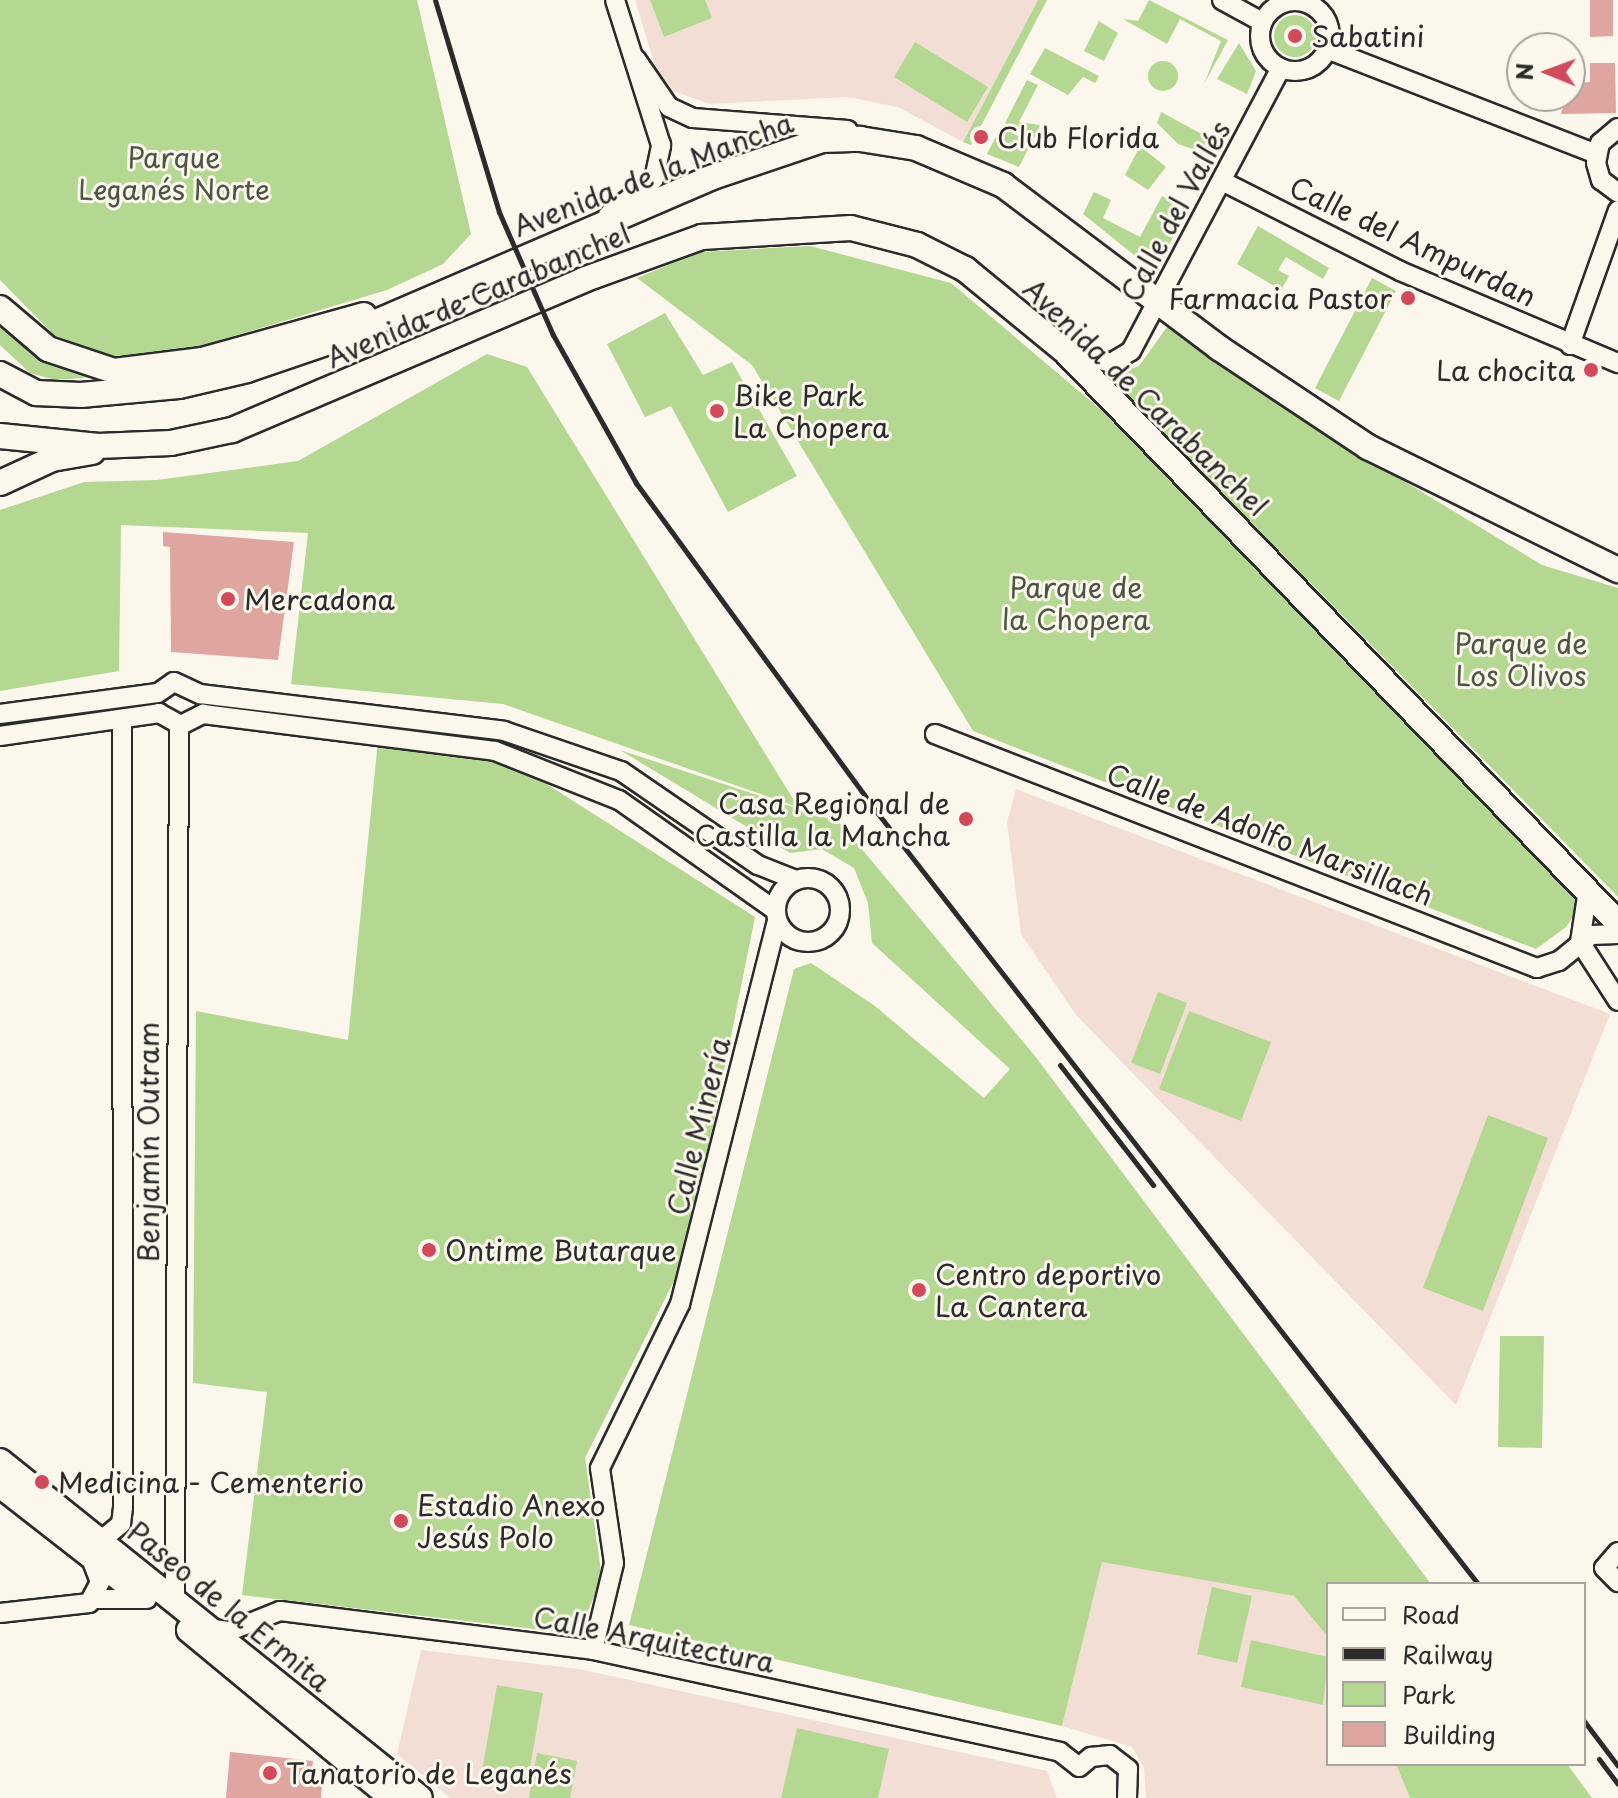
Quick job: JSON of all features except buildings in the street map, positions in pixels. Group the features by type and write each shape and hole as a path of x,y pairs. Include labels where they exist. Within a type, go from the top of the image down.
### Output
{"main road":[{"name":"Avenida de la Mancha","path":"0,374 54,395 179,386 277,362 599,222 822,140 916,148 1003,185 1161,304 1368,447 1618,570"},
{"name":"Avenida de Carabanchel","path":"0,436 129,444 232,430 583,280 717,235 851,228 917,245 965,269 1060,347 1618,923"},
{"path":"0,308 48,349 114,371 202,360 413,305"},
{"path":"0,483 52,459 129,444"},
{"name":"Paseo de la Ermita","path":"0,1461 141,1589 392,1798"},
{"name":"Paseo de la Ermita","path":"0,1485 96,1550"},
{"name":"Paseo de la Ermita","path":"141,1589 175,1601 213,1629 420,1798"}],"street":[{"path":"599,222 654,179 660,156 636,59 615,0"},
{"path":"1222,0 1262,22"},
{"path":"1314,3 1328,24 1327,49 1308,68 1281,68 1260,44 1262,22 1278,5 1314,3"},
{"path":"1327,49 1596,154"},
{"path":"636,59 661,99 693,118 863,131 916,148"},
{"name":"Calle del Vallés","path":"1060,347 1085,361 1111,363 1131,351 1161,304 1281,68"},
{"path":"1596,154 1618,128"},
{"path":"1596,154 1601,180 1618,193"},
{"name":"Calle del Ampurdan","path":"1222,181 1400,271 1575,347 1618,361"},
{"path":"1575,347 1618,210"},
{"path":"0,714 158,693 174,682 198,693 504,731 621,771 758,865 796,880 824,882 837,896 841,915 827,937 794,940 776,916 619,800 509,755 187,720 159,713 0,736"},
{"path":"158,693 159,713"},
{"name":"Benjamín Outram","path":"175,1601 187,720 198,693"},
{"name":"Benjamín Outram","path":"96,1550 121,1524 123,1507 122,720"},
{"name":"Calle de Adolfo Marsillach","path":"935,734 1537,968 1559,961 1580,942"},
{"path":"776,916 781,892 796,880"},
{"path":"1580,942 1588,890"},
{"name":"Calle Minería","path":"593,1650 614,1563 600,1468 680,1304 697,1248 776,916"},
{"path":"1580,942 1600,932 1618,934"},
{"name":"Calle Minería","path":"764,975 794,940"},
{"path":"1580,942 1599,963 1618,1001"},
{"name":"Paseo de la Ermita","path":"94,1599 100,1582 96,1550"},
{"path":"1618,1552 1604,1568 1618,1582"},
{"path":"141,1589 175,1559"},
{"name":"Paseo de la Ermita","path":"0,1613 141,1589"},
{"name":"Calle Arquitectura","path":"213,1629 230,1631 280,1611 593,1650 1060,1752 1079,1767 1100,1754 1117,1758 1131,1777 1127,1798"}],"shaded area":[{"path":"635,0 1038,0 963,142 898,107 847,97 710,104 673,91 655,66"},
{"path":"1016,789 1610,1014 1456,1405 1076,1015 1021,934 1007,822"},
{"path":"1102,1561 1294,1596 1326,1635 1326,1766 1397,1766 1410,1798 1146,1798 1144,1768 1132,1747 1062,1726"},
{"path":"421,1650 579,1669 1047,1771 1057,1798 450,1798 397,1754"}],"green space":[{"name":"Parque Leganés Norte","path":"0,0 417,0 471,234 443,264 387,290 174,354 111,356 54,335 0,280"},
{"path":"650,0 705,0 712,18 664,37"},
{"path":"1038,0 1047,0 971,145 963,142"},
{"path":"1149,0 1228,40 1204,84 1221,41 1180,19 1167,44 1123,19 1138,21"},
{"path":"1295,15 1310,21 1316,36 1310,51 1295,57 1280,51 1274,36 1280,21"},
{"path":"1099,21 1118,33 1104,61 1084,51"},
{"path":"915,42 988,87 967,122 894,77"},
{"path":"1239,43 1256,71 1247,94 1217,79"},
{"path":"1045,48 1099,76 1095,83 1083,77 1068,95 1030,74"},
{"path":"1163,61 1169,62 1177,70 1177,82 1169,90 1163,91 1157,90 1149,82 1148,76 1149,70 1157,62"},
{"path":"1027,80 1038,85 1019,122 1040,125 1034,138 1005,123"},
{"path":"1161,112 1211,139 1204,153 1178,144 1157,123"},
{"path":"1001,127 1031,143 1019,167 987,154"},
{"path":"1140,146 1166,167 1148,190 1125,175"},
{"path":"1094,192 1111,200 1103,218 1140,237 1162,196 1186,211 1162,259 1144,263 1083,214"},
{"path":"1258,226 1329,268 1323,279 1286,257 1278,270 1289,276 1281,290 1237,264"},
{"name":"Parque de la Chopera","path":"810,246 951,283 1112,419 1574,897 1577,911 1566,927 1536,949 973,731 752,365 637,278 699,252"},
{"path":"1372,278 1396,291 1339,401 1315,388"},
{"name":"Bike Park La Chopera","path":"665,313 703,375 732,362 797,476 728,512 671,406 645,417 607,344"},
{"path":"0,320 94,377 56,380 30,373 0,345"},
{"name":"Parque de Los Olivos","path":"1167,327 1297,416 1542,565 1618,588 1618,897 1109,377 1139,366"},
{"path":"487,354 527,367 798,807 503,704 291,684 308,533 121,525 119,671 0,691 0,510 84,482 157,480 298,461"},
{"path":"378,741 506,758 755,917 687,1255 585,1458 602,1578 578,1634 242,1595 267,1392 193,1383 196,1011 348,1040"},
{"name":"Centro deportivo La Cantera","path":"620,750 839,822 1035,1056 1430,1582 1326,1582 1326,1635 1294,1596 1102,1562 1062,1726 629,1625 794,969 811,963 875,1006 984,1098 1010,1069 872,943 868,903 854,868 822,849 790,853"},
{"path":"1158,992 1187,1003 1160,1074 1131,1063"},
{"path":"1189,1011 1271,1042 1241,1121 1159,1089"},
{"path":"1488,1115 1548,1138 1483,1311 1423,1288"},
{"path":"1500,1336 1544,1336 1542,1448 1498,1447"},
{"path":"1212,1587 1252,1596 1237,1663 1197,1654"},
{"path":"1251,1640 1326,1657 1323,1705 1241,1687"},
{"path":"497,1685 543,1693 527,1785 481,1777"},
{"path":"797,1728 889,1749 878,1798 781,1798"},
{"path":"537,1753 577,1761 570,1798 529,1798"},
{"path":"1397,1766 1568,1766 1592,1798 1410,1798"}],"railway":[{"path":"435,0 499,212 553,335 636,483 872,806 1476,1582"},
{"path":"1060,1065 1153,1185"},
{"path":"1586,1724 1618,1766"},
{"path":"1599,1759 1618,1784"}],"place":[{"name":"Sabatini","path":"1295,36"},
{"name":"Club Florida","path":"981,137"},
{"name":"Farmacia Pastor","path":"1408,298"},
{"name":"La chocita","path":"1591,370"},
{"name":"Bike Park La Chopera","path":"717,411"},
{"name":"Mercadona","path":"228,599"},
{"name":"Casa Regional de Castilla la Mancha","path":"966,819"},
{"name":"Ontime Butarque","path":"429,1250"},
{"name":"Centro deportivo La Cantera","path":"919,1290"},
{"name":"Medicina - Cementerio","path":"42,1482"},
{"name":"Estadio Anexo Jesús Polo","path":"401,1521"},
{"name":"Tanatorio de Leganés","path":"270,1773"}]}
